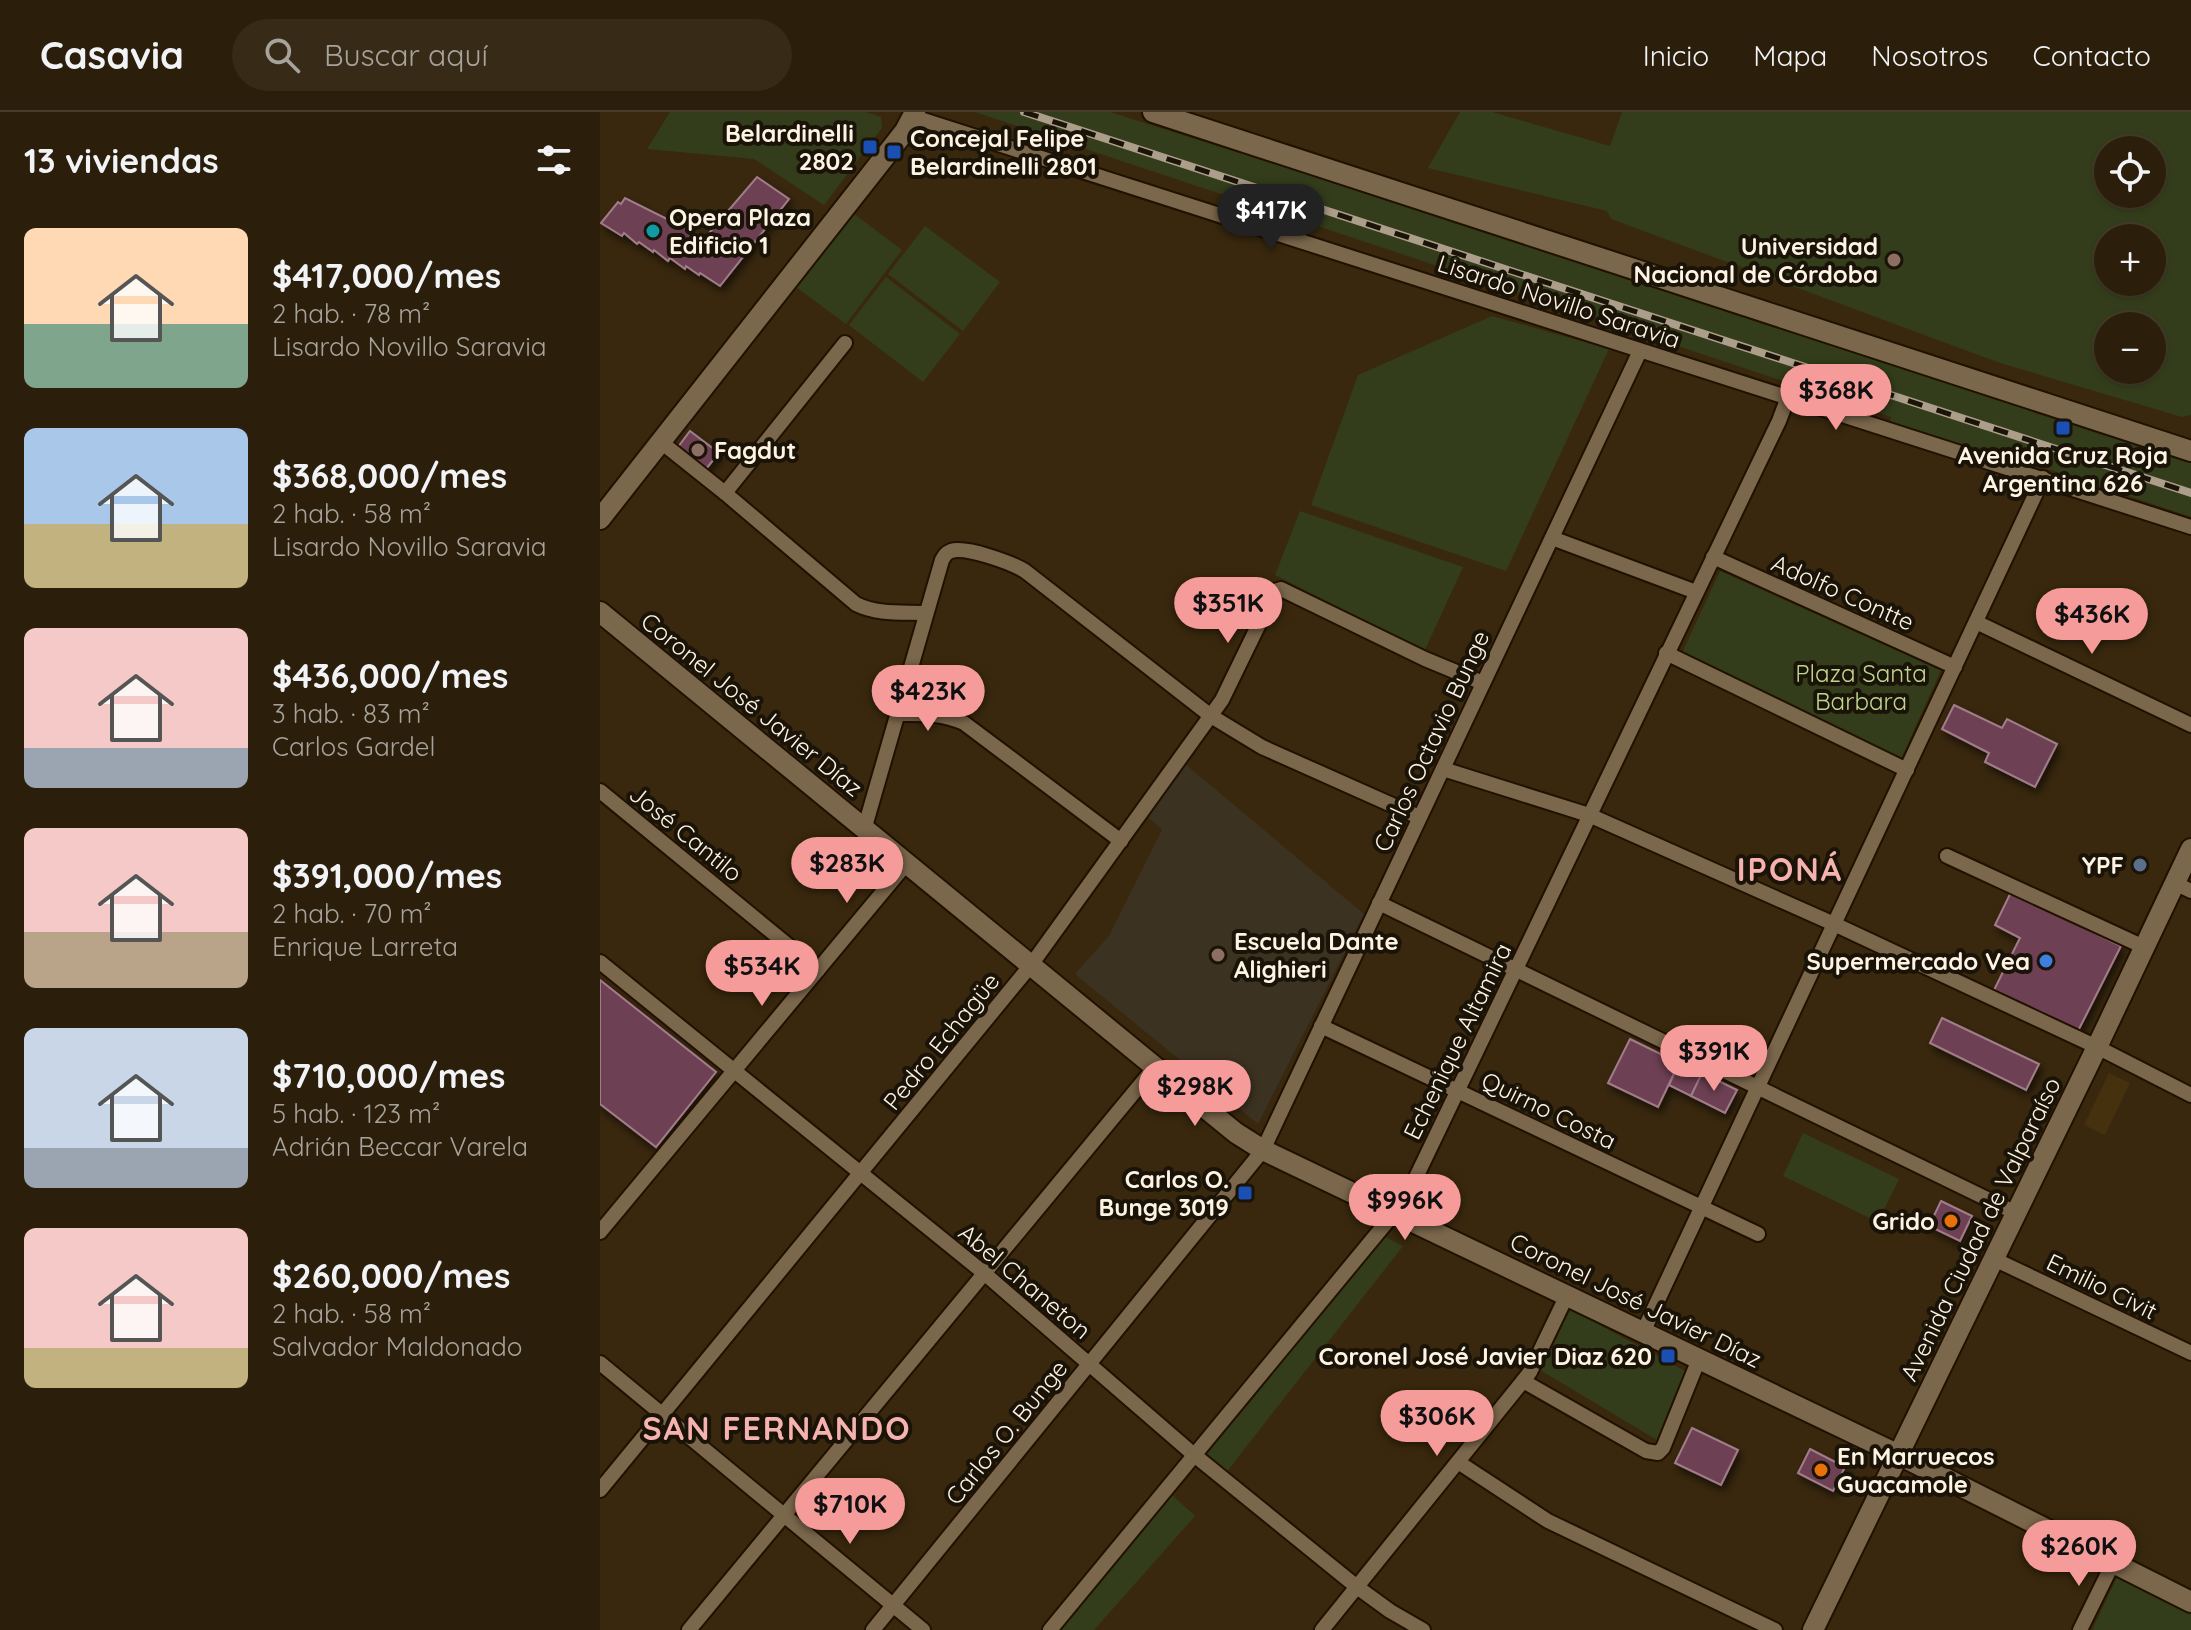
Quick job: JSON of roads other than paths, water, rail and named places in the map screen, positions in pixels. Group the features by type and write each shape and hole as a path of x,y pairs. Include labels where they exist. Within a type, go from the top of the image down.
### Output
{"main road":[{"path":"1153,112 2191,451"},
{"path":"600,519 905,131 910,114"},
{"path":"2134,433 2191,441"},
{"name":"Coronel José Javier Díaz","path":"600,612 1236,1133 1263,1150 1899,1455 2191,1602"},
{"name":"Avenida Ciudad de Valparaíso","path":"1813,1630 2144,947 2183,887 2191,849"}],"street":[{"name":"Lisardo Novillo Saravia","path":"910,114 2191,527"},
{"path":"725,493 845,343"},
{"name":"Carlos Octavio Bunge","path":"1263,1150 1640,351"},
{"name":"Echenique Altamira","path":"1050,1630 1408,1194 1788,397"},
{"path":"661,442 856,604 882,612 926,613"},
{"path":"1643,1332 2043,478"},
{"path":"1552,538 1696,592"},
{"path":"864,830 942,560 946,554 960,550 1013,563 1211,716 1262,747 1419,817"},
{"name":"Adolfo Contte","path":"1713,557 1955,667"},
{"name":"Pedro Echagüe","path":"600,1490 1031,965 1222,700 1275,591 1281,589 1425,659 1483,683"},
{"path":"1976,622 2191,725"},
{"path":"1666,653 1907,770"},
{"path":"899,714 936,714 964,723 1121,841"},
{"path":"1443,769 1589,815 1834,924 2097,1047 2191,1095"},
{"name":"José Cantilo","path":"600,791 818,970"},
{"path":"1947,856 2144,947"},
{"path":"600,1232 906,864"},
{"path":"1379,903 2016,1213"},
{"name":"Abel Chaneton","path":"600,962 984,1273 1193,1454 1357,1587 1423,1630"},
{"name":"Quirno Costa","path":"1321,1026 1758,1234"},
{"path":"689,1630 1155,1067"},
{"name":"Carlos O. Bunge","path":"873,1630 1263,1150"},
{"name":"Emilio Civit","path":"1994,1259 2191,1353"},
{"path":"1322,1630 1530,1372 1567,1295"},
{"path":"1523,1381 1646,1451 1658,1453 1663,1448 1699,1359"},
{"path":"600,1363 923,1630"},
{"path":"1458,1462 1548,1521 1775,1630"},
{"path":"2080,1630 2113,1563"}],"railway":[{"path":"1024,112 2191,493"}],"place":[{"name":"Belardinelli 2802","path":"870,147"},
{"name":"Concejal Felipe Belardinelli 2801","path":"894,152"},
{"name":"Opera Plaza Edificio 1","path":"653,231"},
{"name":"Universidad Nacional de Córdoba","path":"1894,260"},
{"name":"Avenida Cruz Roja Argentina 626","path":"2063,428"},
{"name":"Fagdut","path":"698,450"},
{"name":"YPF","path":"2140,865"},
{"name":"Escuela Dante Alighieri","path":"1218,955"},
{"name":"Supermercado Vea","path":"2046,961"},
{"name":"Carlos O. Bunge 3019","path":"1245,1193"},
{"name":"Grido","path":"1951,1221"},
{"name":"Coronel José Javier Diaz 620","path":"1668,1356"},
{"name":"En Marruecos Guacamole","path":"1821,1470"}],"district":[{"name":"IPONÁ","path":"1790,869"},
{"name":"SAN FERNANDO","path":"777,1428"}],"park label":[{"name":"Plaza Santa Barbara","path":"1861,687"}]}
